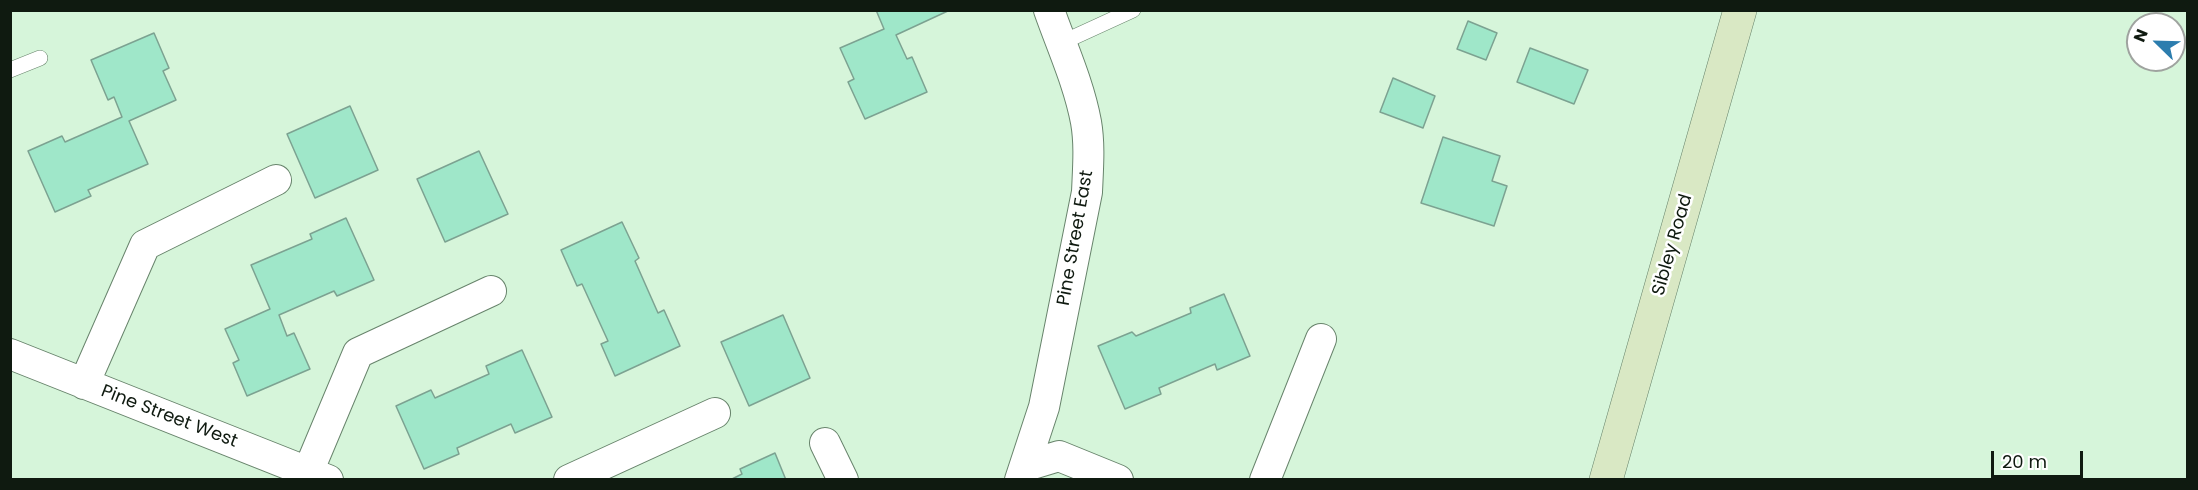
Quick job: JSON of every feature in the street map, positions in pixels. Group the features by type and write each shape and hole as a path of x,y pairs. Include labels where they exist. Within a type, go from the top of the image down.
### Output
{"main road":[{"name":"Sibley Road","path":"1606,480 1740,10"}],"street":[{"name":"Pine Street East","path":"1026,475 1044,407 1087,192 1089,157 1086,122 1080,98 1049,10"},
{"path":"84,384 145,245 276,180"},
{"path":"318,476 358,353 491,291"},
{"path":"1265,480 1321,339"},
{"name":"Pine Street West","path":"10,354 318,476"},
{"path":"569,480 715,413"},
{"path":"825,443 843,480"},
{"path":"1026,475 1059,456 1118,480"}],"lane":[{"path":"1061,43 1133,10"},
{"path":"10,70 39,58"}],"building":[{"path":"876,10 950,10 896,35 907,59 912,57 927,92 865,119 848,82 854,79 840,48 884,29"},
{"path":"1468,21 1497,33 1486,60 1457,49"},
{"path":"154,33 169,68 163,71 176,100 129,121 148,164 88,190 91,196 55,212 28,151 62,136 65,142 122,117 114,97 108,100 91,60"},
{"path":"1530,48 1588,70 1574,104 1517,82"},
{"path":"1393,78 1435,96 1423,128 1380,112"},
{"path":"350,106 378,170 315,198 287,134"},
{"path":"1443,137 1500,156 1492,181 1507,186 1494,226 1421,203"},
{"path":"479,151 508,214 445,242 417,179"},
{"path":"346,218 374,280 337,296 334,291 279,315 287,336 294,333 310,369 247,396 233,363 239,360 225,329 270,309 251,265 312,239 310,234"},
{"path":"622,222 639,258 635,261 658,313 664,310 680,346 615,376 601,344 608,341 582,284 577,286 561,250"},
{"path":"1224,294 1250,356 1217,370 1215,364 1159,388 1161,394 1125,409 1098,346 1132,332 1136,336 1191,313 1190,308"},
{"path":"783,315 810,378 749,406 721,342"},
{"path":"522,350 552,417 515,433 511,424 457,448 459,454 424,469 396,406 431,390 435,398 489,374 486,366"},
{"path":"775,453 786,480 730,480 742,474 740,469"}]}
